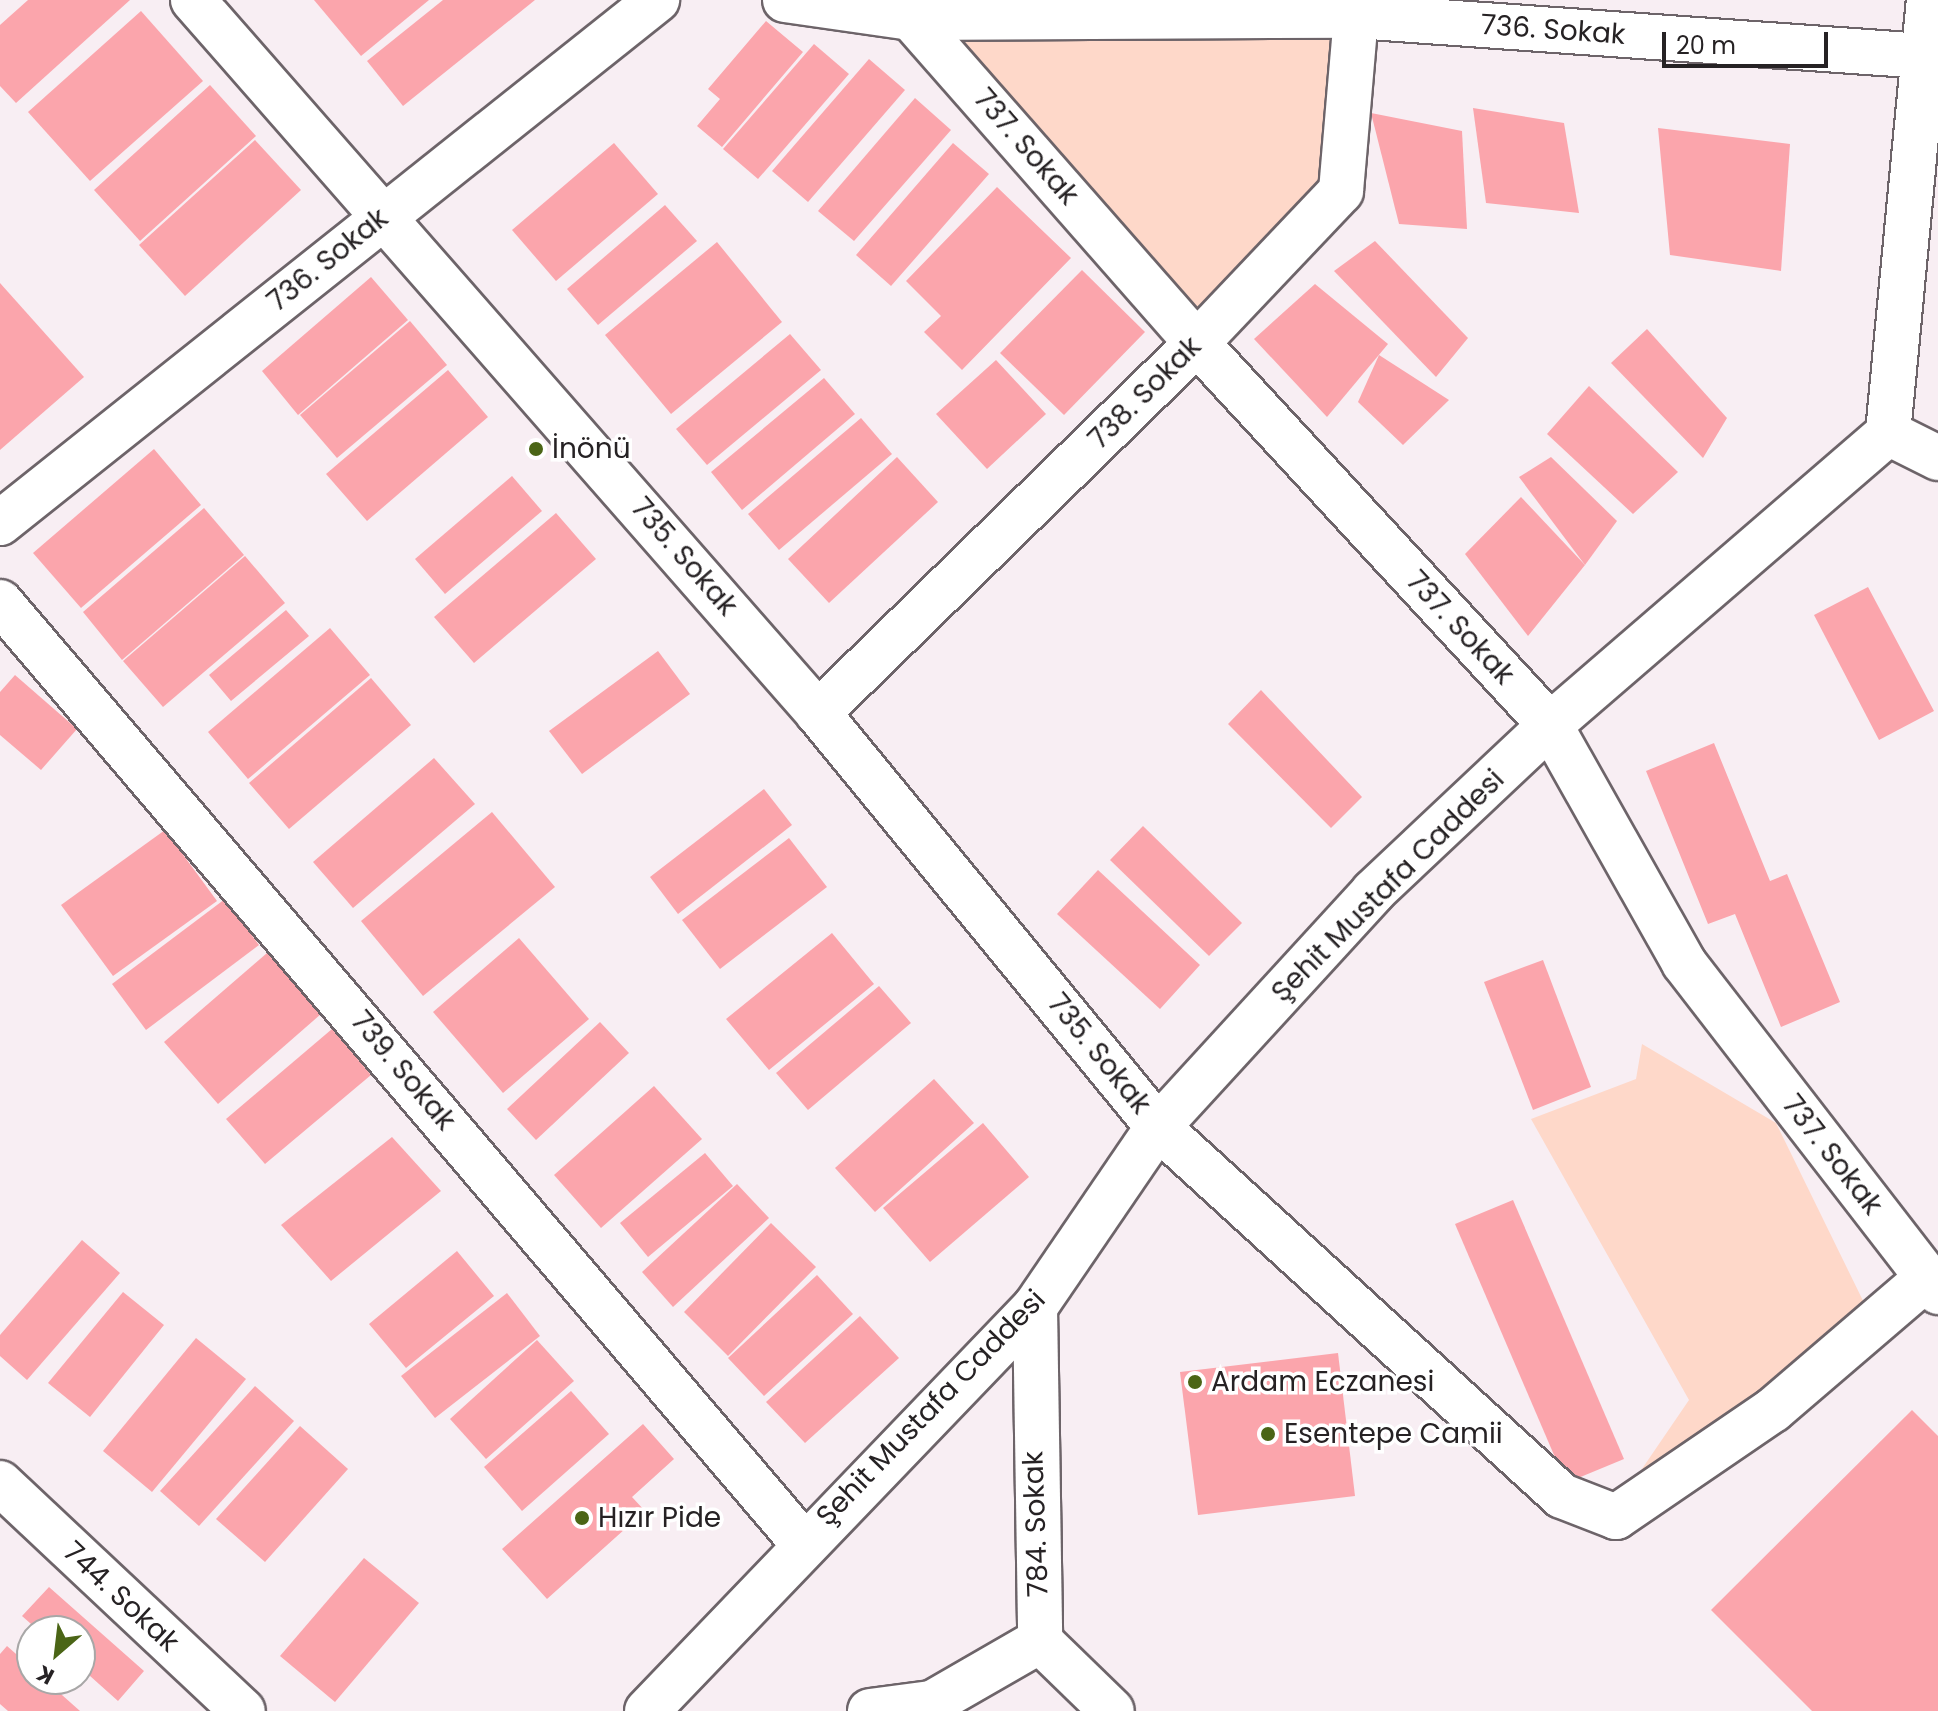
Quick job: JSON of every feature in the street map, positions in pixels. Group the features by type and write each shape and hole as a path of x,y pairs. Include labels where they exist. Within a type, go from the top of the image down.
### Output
{"street":[{"name":"735. Sokak","path":"193,0 387,213 818,713 1158,1127 1550,1486 1616,1517 1773,1410 1932,1285"},
{"name":"736. Sokak","path":"0,523 657,0"},
{"name":"736. Sokak","path":"785,0 911,18 1356,16 1932,57"},
{"path":"1929,0 1932,57 1888,433 1938,458"},
{"name":"738. Sokak","path":"818,713 1197,343 1341,191 1356,16"},
{"name":"737. Sokak","path":"911,18 1197,343 1550,725 1684,963 1932,1285"},
{"name":"Şehit Mustafa Caddesi","path":"647,1711 802,1542 1035,1307 1158,1127 1373,892 1550,725 1888,433"},
{"name":"739. Sokak","path":"0,602 802,1542"},
{"name":"784. Sokak","path":"1035,1307 1040,1641"},
{"name":"744. Sokak","path":"6,1500 243,1711"},
{"path":"870,1711 932,1703 1040,1641 1112,1711"}],"shaded area":[{"path":"1340,31 1323,185 1197,317 954,37"},
{"path":"1642,1044 1776,1123 1871,1317 1618,1504 1689,1400 1531,1119 1636,1079"}],"building":[{"path":"28,0 130,0 16,103 0,86 0,25"},
{"path":"314,0 429,0 361,56"},
{"path":"443,0 535,0 403,106 367,61"},
{"path":"141,11 203,81 90,181 28,112"},
{"path":"766,21 803,52 722,147 697,126 720,99 708,89"},
{"path":"814,44 849,74 758,179 723,149"},
{"path":"869,59 905,90 808,202 772,171"},
{"path":"210,85 256,136 140,241 94,190"},
{"path":"915,98 951,130 854,241 818,211"},
{"path":"1473,108 1564,123 1579,213 1486,203"},
{"path":"1371,113 1462,131 1467,229 1399,224"},
{"path":"1658,128 1790,144 1781,271 1670,255"},
{"path":"255,140 301,190 185,296 139,245"},
{"path":"614,143 658,194 556,281 512,230"},
{"path":"953,143 989,174 891,286 856,255"},
{"path":"997,187 1071,258 962,370 924,332 941,316 906,281"},
{"path":"665,205 697,241 598,325 567,289"},
{"path":"1375,241 1468,338 1436,377 1334,271"},
{"path":"717,242 782,322 671,414 605,335"},
{"path":"1082,270 1145,332 1064,415 1000,353"},
{"path":"371,277 408,320 298,415 262,371"},
{"path":"0,283 84,377 0,450"},
{"path":"1315,284 1388,344 1327,417 1254,339"},
{"path":"410,321 447,365 337,458 300,415"},
{"path":"1647,329 1727,418 1703,458 1611,363"},
{"path":"790,334 821,370 707,465 676,429"},
{"path":"1379,355 1449,400 1403,445 1358,402"},
{"path":"996,360 1046,414 987,469 936,414"},
{"path":"448,370 488,417 367,521 326,474"},
{"path":"824,378 855,414 742,510 711,472"},
{"path":"1589,386 1678,472 1633,514 1547,434"},
{"path":"861,418 892,454 779,550 748,514"},
{"path":"154,449 201,505 81,608 33,553"},
{"path":"897,457 938,502 829,603 788,559"},
{"path":"1551,457 1617,521 1585,565 1519,477"},
{"path":"512,476 542,511 445,594 415,559"},
{"path":"1521,497 1585,565 1528,636 1465,554"},
{"path":"204,508 244,555 122,660 83,612"},
{"path":"556,513 596,559 474,663 434,617"},
{"path":"245,556 285,603 163,707 123,661"},
{"path":"1868,587 1934,711 1879,740 1814,615"},
{"path":"286,610 309,636 231,701 209,675"},
{"path":"330,628 370,675 248,779 208,732"},
{"path":"658,651 690,694 582,774 549,731"},
{"path":"15,675 77,729 41,770 0,735 0,692"},
{"path":"371,678 411,725 289,829 249,783"},
{"path":"1261,690 1362,797 1331,828 1228,724"},
{"path":"1714,743 1770,881 1787,874 1840,1002 1781,1027 1735,914 1708,924 1646,771"},
{"path":"434,758 475,804 353,908 313,862"},
{"path":"764,789 792,825 678,914 650,877"},
{"path":"492,812 555,887 423,996 361,921"},
{"path":"1143,826 1242,923 1209,956 1110,860"},
{"path":"165,830 217,901 113,976 61,905"},
{"path":"789,838 827,887 720,969 682,920"},
{"path":"1098,870 1200,965 1160,1009 1057,914"},
{"path":"225,899 259,945 146,1030 112,984"},
{"path":"832,933 874,984 769,1070 726,1019"},
{"path":"519,938 589,1019 503,1093 433,1012"},
{"path":"267,953 321,1014 218,1104 164,1042"},
{"path":"1543,960 1591,1087 1533,1110 1484,982"},
{"path":"879,986 911,1023 808,1110 776,1073"},
{"path":"600,1022 629,1053 536,1140 507,1109"},
{"path":"332,1029 371,1075 265,1164 226,1119"},
{"path":"934,1079 974,1123 875,1212 835,1168"},
{"path":"654,1086 702,1139 601,1228 554,1175"},
{"path":"983,1123 1029,1177 930,1262 883,1208"},
{"path":"392,1137 441,1191 331,1281 281,1225"},
{"path":"705,1153 733,1186 648,1257 620,1223"},
{"path":"737,1184 769,1218 673,1307 642,1272"},
{"path":"1513,1200 1624,1459 1566,1483 1455,1224"},
{"path":"771,1223 816,1267 728,1356 684,1312"},
{"path":"82,1240 120,1273 27,1380 0,1356 0,1335"},
{"path":"457,1251 494,1296 406,1368 369,1324"},
{"path":"817,1275 853,1314 764,1396 728,1358"},
{"path":"123,1292 164,1325 90,1417 48,1383"},
{"path":"507,1293 540,1336 435,1418 401,1376"},
{"path":"860,1316 899,1358 805,1443 766,1402"},
{"path":"196,1338 246,1379 152,1492 103,1451"},
{"path":"537,1340 574,1381 486,1459 450,1419"},
{"name":"Esentepe Camii","path":"1338,1353 1355,1496 1198,1515 1180,1372"},
{"path":"255,1386 294,1421 199,1526 160,1491"},
{"path":"571,1391 609,1434 522,1511 484,1467"},
{"path":"1912,1410 1938,1436 1938,1711 1812,1711 1711,1610"},
{"path":"643,1424 674,1459 632,1497 645,1511 547,1599 502,1549"},
{"path":"300,1426 348,1469 265,1562 216,1519"},
{"path":"364,1558 419,1603 335,1702 280,1656"},
{"path":"49,1587 81,1615 23,1615"},
{"path":"96,1629 144,1671 118,1701 96,1681"},
{"path":"7,1646 16,1654 16,1695 62,1695 80,1711 8,1711 0,1704 0,1654"}],"place":[{"name":"İnönü","path":"536,449"},
{"name":"Ardam Eczanesi","path":"1195,1382"},
{"name":"Esentepe Camii","path":"1268,1434"},
{"name":"Hızır Pide","path":"582,1518"}]}
